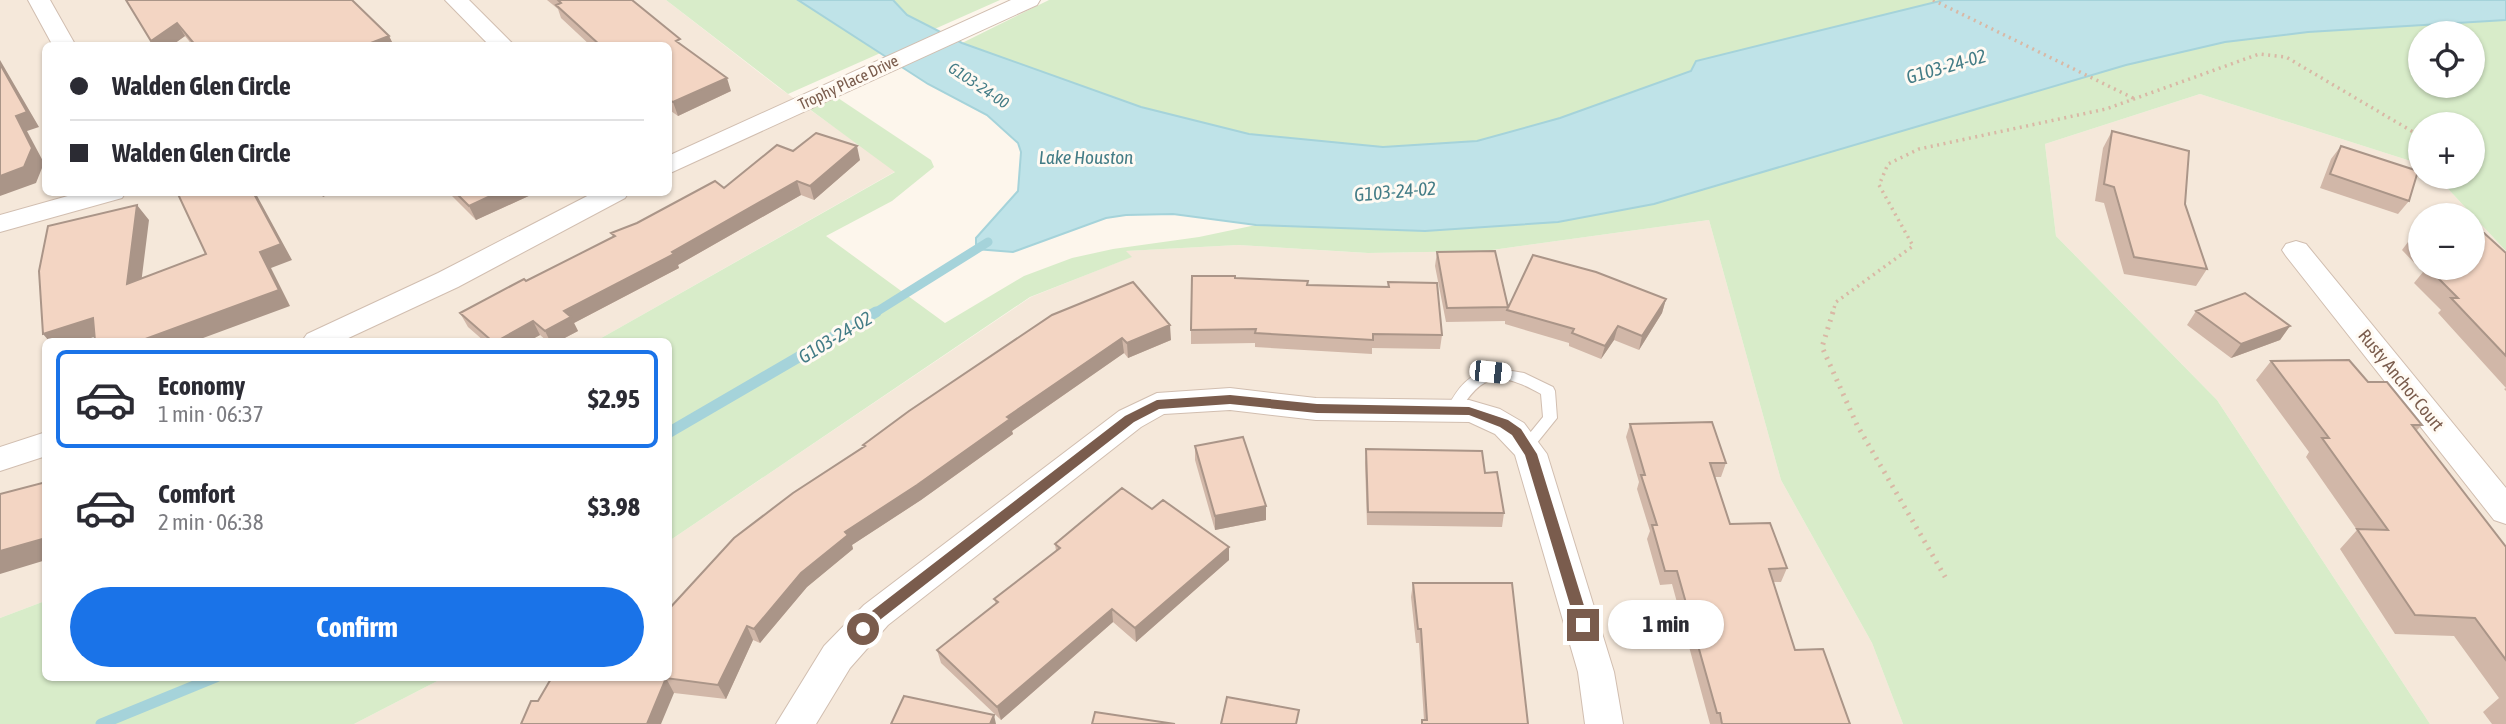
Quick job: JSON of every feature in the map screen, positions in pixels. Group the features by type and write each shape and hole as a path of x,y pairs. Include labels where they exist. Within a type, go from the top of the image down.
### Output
{"street":[{"path":"39,0 63,42"},
{"path":"456,0 493,42"},
{"name":"Trophy Place Drive","path":"672,164 1029,0"},
{"path":"0,224 99,196"},
{"path":"324,338 411,298 608,196"},
{"name":"Rusty Anchor Court","path":"2296,250 2506,511"},
{"path":"796,724 837,657 876,615 1130,419 1157,404 1230,400 1317,409 1453,410 1489,416 1517,432 1527,445 1596,672 1604,724"},
{"path":"0,459 42,445"}],"lane":[{"path":"1453,410 1465,387 1490,372 1522,375 1548,391 1550,418 1527,445"}],"path":[{"path":"1933,0 2137,100"},
{"path":"1948,582 1857,425 1822,347 1836,302 1913,246 1879,185 1888,164 1919,149 2137,100 2259,54 2286,57 2408,129"}],"shaded area":[{"path":"0,0 666,0 778,87 896,171 601,338 42,338 42,602 0,618"},
{"path":"2200,94 2408,160 2408,189 2448,189 2461,203 2408,203 2408,280 2485,280 2485,229 2506,251 2506,724 2430,724 2217,400 2056,236 2045,144"},
{"path":"1709,220 1781,480 1872,643 1903,724 354,724 437,681 672,681 672,539 1031,297 1131,257 1125,251 1238,245 1367,253 1485,251"}],"green space":[{"path":"666,0 1000,0 788,94"},
{"path":"1049,0 1944,0 1697,61 1691,71 1560,118 1477,141 1383,147 1249,134 1141,107 962,43"},
{"path":"2506,20 2506,251 2485,228 2485,203 2461,203 2448,189 2485,189 2485,112 2408,112 2408,160 2200,94 2045,144 2056,236 2217,400 2430,724 1903,724 1872,643 1781,480 1709,220 1485,251 1368,253 1238,245 1126,251 1132,257 1030,297 672,539 672,338 601,338 895,172 808,108 835,96 931,160 934,167 892,201 826,236 945,323 1024,276 1072,258 1113,249 1199,237 1256,225 1425,231 1558,222 1654,204 2126,65 2225,42 2308,32 2408,26 2408,98 2485,98 2485,21"},
{"path":"42,602 42,681 437,681 354,724 0,724 0,618"}],"water":[{"name":"Lake Houston","path":"798,0 893,0 907,15 962,43 1141,107 1249,134 1383,147 1477,141 1560,118 1691,71 1696,61 1944,0 2506,0 2506,20 2408,21 2408,26 2308,32 2225,42 2126,65 1654,204 1558,222 1425,231 1256,225 1173,214 1126,215 1106,218 1013,252 976,249 976,238 1018,191 1021,152 1018,143 987,115 928,84"}],"building":[{"path":"126,0 352,0 389,36 373,42 193,42 177,23 151,41"},
{"path":"558,0 632,0 680,39 676,41 727,78 673,102 672,42 597,42 556,5 561,3"},
{"path":"0,64 27,112 16,116 32,148 24,167 0,176"},
{"path":"2112,131 2189,151 2185,204 2207,269 2134,257 2114,187 2104,184"},
{"path":"816,133 857,146 810,186 797,181 672,252 674,254 564,311 571,317 545,331 533,321 502,338 489,338 460,313 615,236 611,233 637,223 715,181 724,188 777,145 793,151"},
{"path":"2341,146 2408,168 2408,189 2413,189 2409,201 2330,174"},
{"path":"179,196 255,196 281,244 260,252 279,290 148,338 95,338 93,318 43,334 39,271 48,226 137,205 127,284 206,254"},
{"path":"459,196 490,196 469,206"},
{"path":"2485,234 2506,253 2506,356 2451,298 2458,298 2440,280 2485,280"},
{"path":"1495,251 1508,307 1447,308 1437,252"},
{"path":"1533,255 1596,272 1666,299 1642,336 1618,326 1605,346 1572,333 1574,329 1507,310"},
{"path":"1192,276 1308,281 1307,285 1389,287 1388,282 1437,283 1442,335 1373,334 1373,340 1255,333 1256,329 1191,330"},
{"path":"1133,282 1170,325 1127,343 1122,338 1007,417 1010,419 917,485 845,532 848,535 801,573 754,629 747,626 718,685 672,679 672,606 734,538 793,493 865,446 863,445 909,411 1052,315"},
{"path":"2245,293 2290,326 2241,344 2196,311"},
{"path":"2349,360 2368,382 2387,382 2422,425 2412,425 2506,547 2506,660 2475,618 2415,615 2357,529 2388,530 2322,438 2329,438 2271,361"},
{"path":"1712,422 1726,463 1710,463 1730,524 1770,523 1787,568 1769,569 1795,650 1823,649 1850,724 1722,724 1677,571 1665,571 1652,525 1657,525 1641,475 1645,475 1630,424"},
{"path":"1243,437 1266,506 1215,516 1195,446"},
{"path":"1366,449 1482,451 1485,473 1497,472 1504,513 1368,512"},
{"path":"42,483 42,539 0,551 0,494"},
{"path":"1122,488 1152,509 1163,500 1229,547 1135,628 1112,609 997,707 937,650 998,602 994,599 1060,548 1055,544"},
{"path":"1413,583 1512,583 1528,724 1422,724 1422,720 1427,720 1421,629 1418,629"},
{"path":"550,681 665,681 647,724 521,724 531,701 538,701"},
{"path":"904,696 994,715 990,724 891,724"},
{"path":"1227,697 1299,710 1296,724 1221,724"},
{"path":"1095,712 1175,724 1092,724"}],"waterway":[{"name":"G103-24-02","path":"873,314 988,242"},
{"name":"G103-24-02","path":"672,431 876,312"},
{"name":"G103-24-02","path":"101,724 206,681"}],"route":[{"path":"863,629 876,615 1130,419 1157,404 1183,400 1230,400 1317,409 1469,411 1489,416 1504,424 1517,432 1531,454 1583,625"}],"water label":[{"name":"G103-24-00","path":"979,85"}]}
